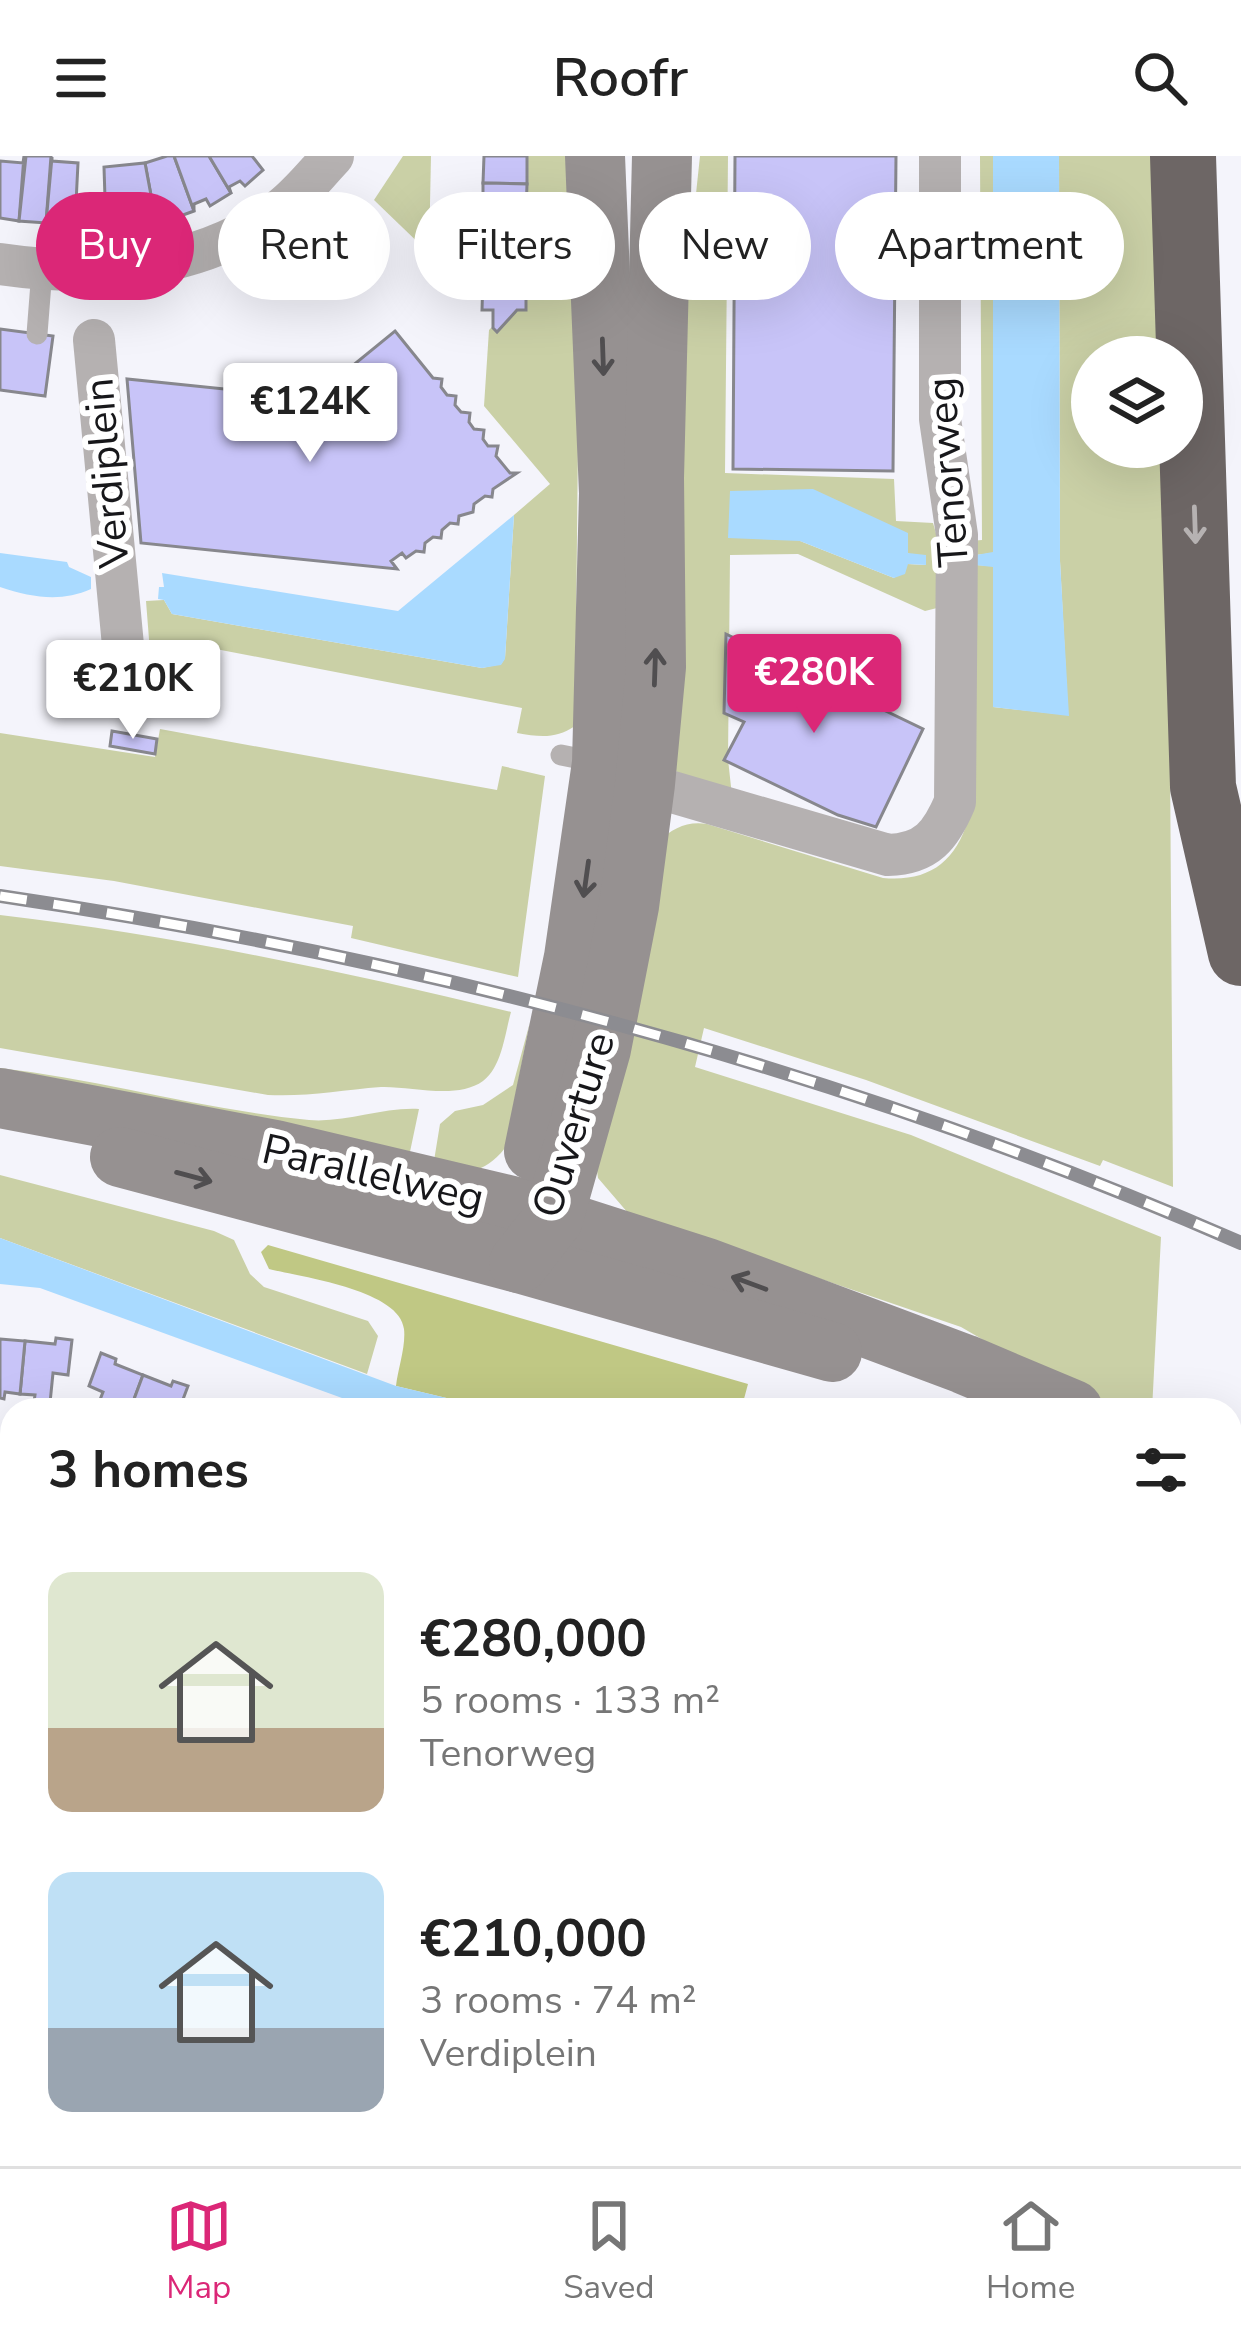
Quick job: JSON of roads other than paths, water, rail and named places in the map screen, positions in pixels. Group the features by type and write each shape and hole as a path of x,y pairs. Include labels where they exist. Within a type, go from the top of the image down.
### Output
{"highway":[{"path":"1183,156 1203,788 1241,953"}],"main road":[{"name":"Ouverture","path":"531,1230 603,767 609,493 595,156"},
{"name":"Ouverture","path":"603,767 656,667 654,478 662,156"},
{"name":"Parallelweg","path":"0,1098 275,1150 531,1230 968,1398"},
{"name":"Parallelweg","path":"0,1125 707,1268 1044,1398"}],"street":[{"path":"194,251 236,238 283,208 333,156"},
{"name":"Tenorweg","path":"603,767 889,855 909,854 944,827 955,802 957,535 940,418 940,156"},
{"path":"0,264 36,269"},
{"name":"Verdiplein","path":"94,340 126,677"}],"lane":[{"path":"38,334 40,300"}],"water":[{"path":"993,156 1059,156 1059,192 993,192"},
{"path":"993,300 1059,300 1060,561 1069,716 993,707 993,567 975,565 976,555 993,552"},
{"path":"813,489 908,533 908,553 926,555 926,565 908,564 905,574 894,578 800,541 728,538 730,491"},
{"path":"514,515 501,665 482,668 172,614 164,600 158,599 159,587 164,587 162,573 398,611"},
{"path":"0,553 67,562 91,577 91,589 47,597 0,587"},
{"path":"0,1238 396,1386 446,1398 342,1398 40,1288 0,1284"}],"railway":[{"path":"0,896 318,952 632,1028 940,1125 1241,1243"}]}
